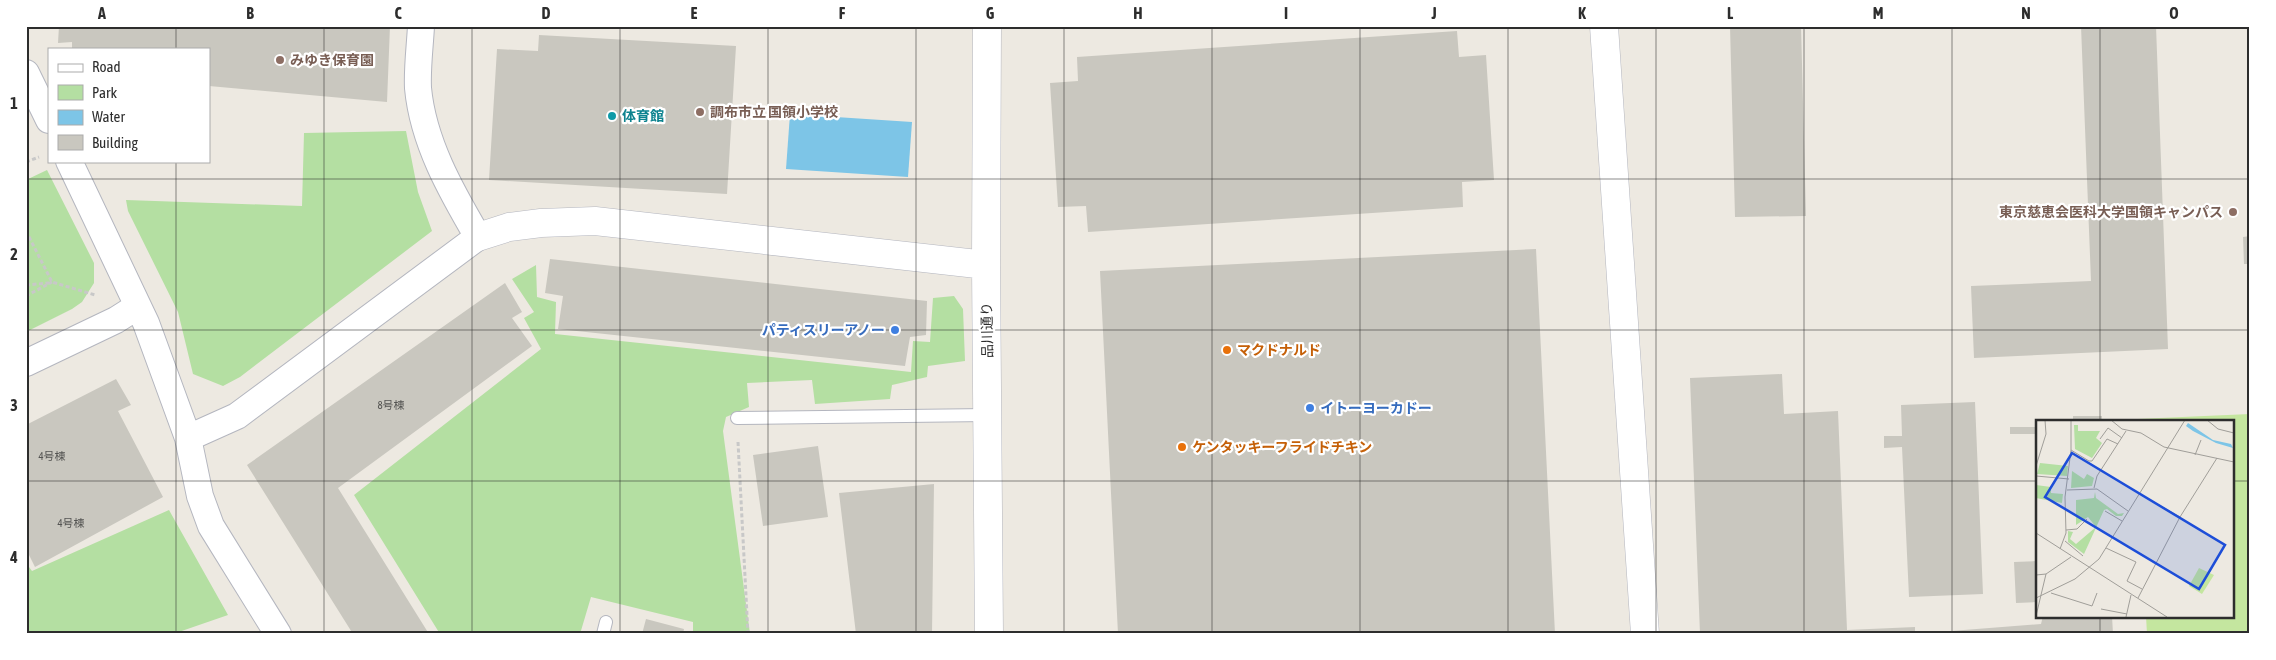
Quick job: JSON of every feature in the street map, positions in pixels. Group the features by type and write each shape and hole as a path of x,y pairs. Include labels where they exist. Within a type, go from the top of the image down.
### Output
{"street":[{"path":"421,26 418,86 423,120 455,199 478,237"},
{"name":"品川通り","path":"987,26 986,265 989,634"},
{"path":"1604,26 1645,634"},
{"path":"26,73 48,118"},
{"path":"69,162 138,306 188,438 200,496 210,526 278,634"},
{"path":"188,438 237,416 478,237 509,227 541,222 595,221 986,265"},
{"path":"26,363 116,320 138,306"}],"lane":[{"path":"737,418 988,414"}],"path":[{"path":"26,231 52,282"},
{"path":"26,296 52,282"},
{"path":"26,285 52,282 87,294 104,296"},
{"path":"737,418 748,634"}],"green space":[{"path":"406,131 418,192 432,231 240,377 223,386 193,374 178,312 128,211 126,200 302,206 304,133"},
{"path":"47,170 94,263 94,283 82,302 26,332 26,180"},
{"path":"536,265 537,297 556,302 555,334 911,372 913,341 930,342 933,298 954,296 963,309 965,361 928,366 927,377 892,385 890,399 815,404 812,380 747,383 749,407 726,417 723,431 750,634 693,634 693,622 591,597 580,634 440,634 354,495 541,349 524,318 534,312 512,279"},
{"path":"2250,414 2250,634 2147,634 2146,618 2234,618 2234,420 2137,419"},
{"path":"169,510 228,615 173,634 26,634 26,563 32,571"}],"water":[{"path":"790,114 912,122 908,177 786,169"}],"building":[{"path":"59,26 390,26 387,102 210,86 210,48 72,48 72,42 58,43"},
{"path":"1730,26 1801,26 1806,216 1735,217"},
{"path":"2081,26 2156,26 2168,349 1974,358 1971,286 2091,281"},
{"path":"1457,31 1459,57 1486,55 1494,180 1462,182 1463,207 1088,232 1086,206 1058,207 1050,83 1078,81 1077,57"},
{"name":"体育館","path":"539,35 736,46 727,194 489,180 497,49 538,51"},
{"path":"2250,236 2250,264 2244,264 2243,237"},
{"path":"1536,249 1555,634 1118,634 1100,271"},
{"path":"550,259 927,301 926,335 910,337 905,366 558,329 563,296 545,293"},
{"path":"505,283 522,312 512,318 532,346 338,488 429,634 353,634 247,465"},
{"path":"1782,374 1784,414 1838,411 1847,630 1915,627 1915,634 1700,634 1690,378"},
{"path":"116,379 131,405 118,411 163,497 35,567 26,549 26,425"},
{"path":"1975,402 1983,594 1909,597 1902,447 1884,448 1884,436 1902,436 1901,405"},
{"path":"2073,416 2102,416 2102,420 2073,420"},
{"path":"2010,427 2036,427 2036,434 2010,434"},
{"path":"818,446 828,517 763,526 753,455"},
{"path":"934,484 932,634 856,634 839,493"},
{"path":"2036,561 2036,602 2016,603 2014,562"},
{"path":"2042,618 2112,618 2113,634 1951,634 1951,631 2041,624"},
{"path":"646,619 684,629 683,634 642,634"}],"place":[{"name":"みゆき保育園","path":"280,60"},
{"name":"調布市立 国領小学校","path":"700,112"},
{"name":"体育館","path":"612,116"},
{"name":"東京慈恵会医科大学国領キャンパス","path":"2233,212"},
{"name":"パティスリーアノー","path":"895,330"},
{"name":"マクドナルド","path":"1227,350"},
{"name":"イトーヨーカドー","path":"1310,408"},
{"name":"ケンタッキーフライドチキン","path":"1182,447"}]}
